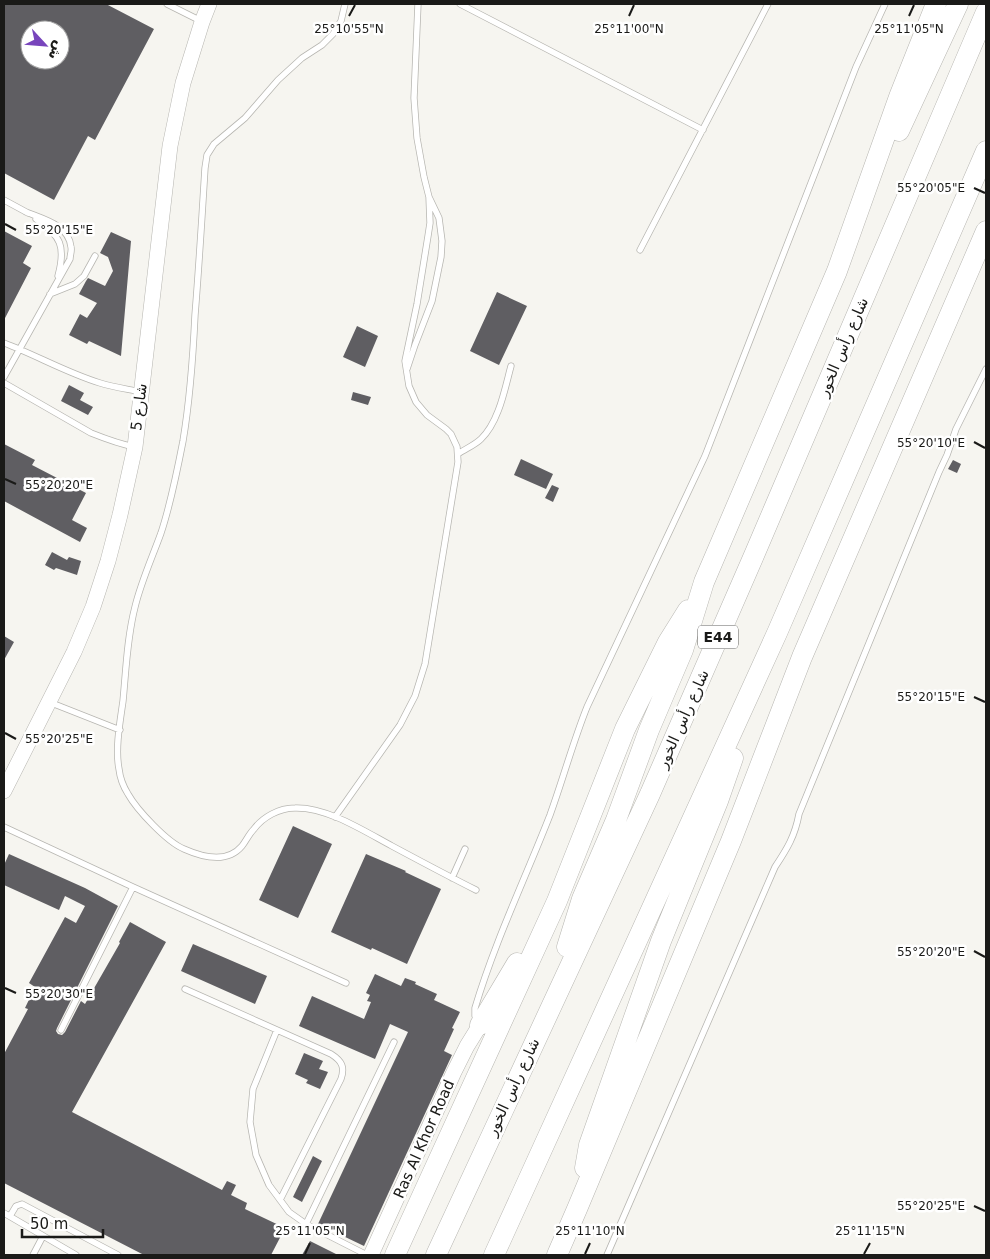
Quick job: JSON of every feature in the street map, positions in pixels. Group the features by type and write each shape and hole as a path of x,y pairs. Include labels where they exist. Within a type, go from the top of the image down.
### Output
{"highway":[{"path":"837,270 899,97 936,4"},
{"path":"540,1030 582,899 616,820 649,730 683,650 704,582 837,270 958,4"},
{"name":"شارع رأس الخور","path":"436,1255 650,794 986,12"},
{"path":"494,1255 777,633 986,151"},
{"path":"557,1255 731,841 802,657 986,231"},
{"path":"395,1255 557,900 626,729 668,642 704,582"},
{"path":"577,1209 589,1145 661,941 718,801 777,633"},
{"path":"480,1025 521,956 556,882 578,850"}],"street":[{"name":"شارع 5","path":"4,791 74,652 93,607 108,561 135,446 170,146 183,83 209,4"},
{"name":"Ras Al Khor Road","path":"371,1255 454,1072 480,1025"}],"lane":[{"path":"168,4 202,22"},
{"path":"345,4 341,21 328,40 290,69 245,118 214,144 207,155 188,404 168,511 134,608 118,760 124,787 136,805 161,832 183,849 208,857 221,858 239,849 259,823 273,813 289,808 307,809 335,817 476,890"},
{"path":"335,817 400,725 420,680 425,664 458,462 458,454 451,434 427,415 416,402 409,386 405,357 417,304 430,223 429,196 420,158 415,118 414,78 418,4"},
{"path":"460,4 703,130"},
{"path":"640,250 768,4"},
{"path":"480,1025 475,1012 483,982 549,816 587,707 705,456 856,67 885,4"},
{"path":"407,369 432,301 441,257 442,241 440,226 429,196"},
{"path":"4,200 52,230 59,241 62,253 61,266 56,283"},
{"path":"4,378 70,259 71,248 68,237 61,228 26,212"},
{"path":"50,294 75,284 84,276 95,256"},
{"path":"4,343 99,383 141,392"},
{"path":"458,454 481,439 490,428 503,396 511,366"},
{"path":"607,1255 775,868 793,838 799,814 956,429 986,369"},
{"path":"4,383 91,433 120,444 135,446"},
{"path":"49,702 120,730"},
{"path":"4,827 346,983"},
{"path":"452,878 466,849"},
{"path":"61,1030 133,887"},
{"path":"185,989 331,1054 341,1062 343,1068 341,1079 280,1200"},
{"path":"276,1030 253,1089 250,1122 256,1155 269,1185 289,1212 306,1224 367,1255"},
{"path":"306,1224 394,1042"},
{"path":"76,1255 7,1214 16,1206 22,1204 118,1255"},
{"path":"33,1255 43,1236"}],"building":[{"path":"4,4 106,4 154,29 95,140 88,136 54,200 4,173"},
{"path":"4,231 32,246 23,263 31,268 4,320"},
{"path":"111,232 131,241 121,356 89,341 87,344 69,335 80,314 87,318 97,303 79,294 88,278 105,286 113,271 108,257 100,253"},
{"path":"497,292 527,306 499,365 470,351"},
{"path":"357,326 378,336 365,367 343,357"},
{"path":"69,385 84,393 80,400 93,407 88,415 61,401"},
{"path":"353,392 371,397 368,405 351,400"},
{"path":"4,444 35,460 32,465 86,493 72,520 87,528 80,542 4,501"},
{"path":"521,459 553,474 546,489 514,475"},
{"path":"953,460 961,464 957,473 948,469"},
{"path":"552,485 559,488 553,502 545,498"},
{"path":"52,552 67,560 69,557 81,561 77,575 56,568 54,570 45,565"},
{"path":"4,636 14,642 4,660"},
{"path":"293,826 332,844 298,918 259,900"},
{"path":"9,854 85,888 118,906 57,1028 58,1034 62,1035 65,1032 81,1001 85,1004 130,922 166,942 72,1112 222,1190 227,1181 236,1185 231,1195 247,1203 245,1209 285,1228 271,1255 144,1255 4,1183 4,1054 28,1009 25,1008 35,987 29,983 65,917 76,923 85,906 65,896 59,910 4,885 4,865"},
{"path":"366,854 406,871 441,889 407,964 331,932"},
{"path":"193,944 267,976 255,1004 181,971"},
{"path":"375,974 401,986 405,978 416,982 415,984 437,994 434,1000 460,1012 444,1051 452,1055 364,1246 318,1224 408,1032 390,1024 375,1059 299,1026 312,996 364,1019 371,1002 367,1001 370,995 366,993"},
{"path":"304,1053 323,1061 319,1069 328,1072 320,1089 306,1083 308,1080 295,1074"},
{"path":"313,1156 322,1161 302,1202 293,1197"},
{"path":"310,1241 338,1255 302,1255"}]}
